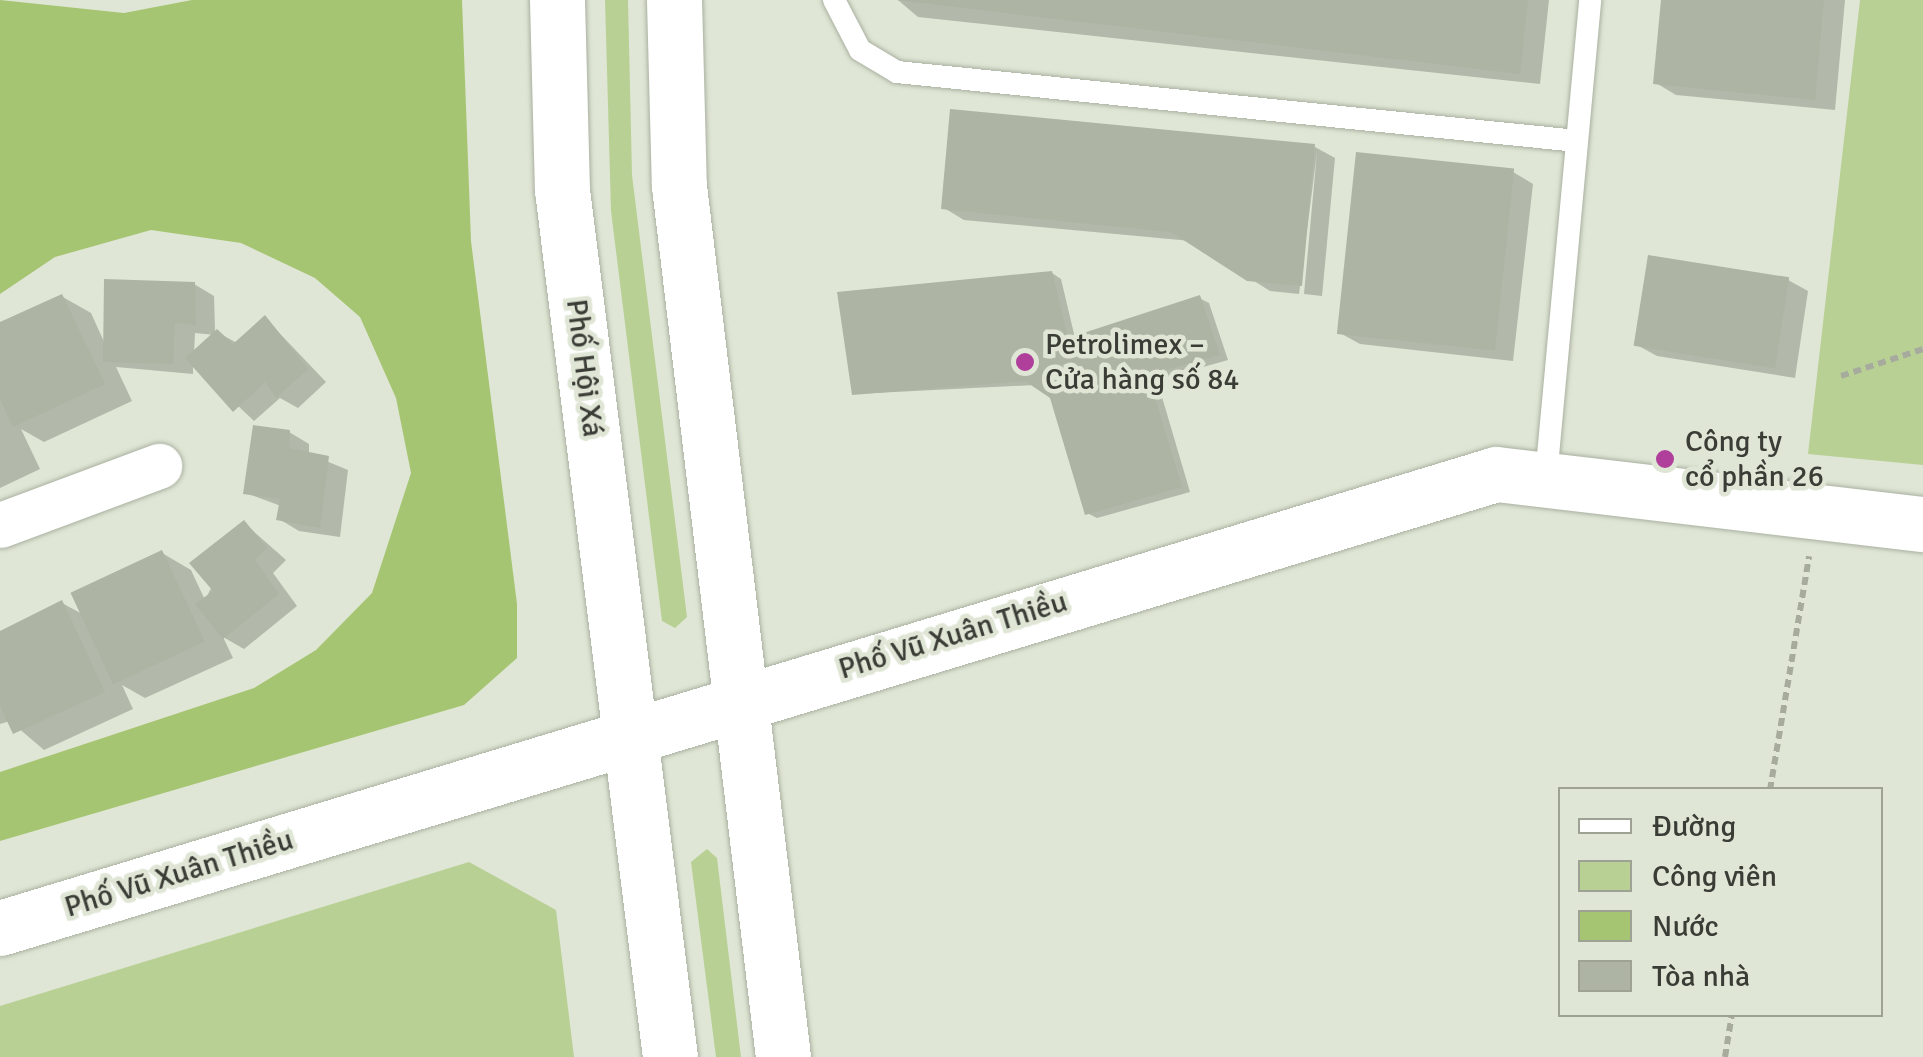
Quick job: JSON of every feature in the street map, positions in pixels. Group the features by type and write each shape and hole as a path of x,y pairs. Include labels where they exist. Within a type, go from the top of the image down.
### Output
{"main road":[{"name":"Phố Hội Xá","path":"556,0 562,190 670,1057"},
{"path":"674,0 679,186 784,1057"},
{"name":"Phố Vũ Xuân Thiều","path":"0,928 1442,486 1496,474 1923,524"}],"street":[{"path":"0,525 159,466"}],"lane":[{"path":"834,0 860,50 897,72 1577,141"},
{"path":"1546,477 1590,0"}],"path":[{"path":"1840,376 1923,349"},
{"path":"1771,787 1817,511"},
{"path":"1725,1057 1732,1017"}],"green space":[{"path":"605,0 628,0 632,175 687,617 675,628 662,621 611,211"},
{"path":"1860,0 1923,0 1923,465 1808,454"},
{"path":"707,849 717,858 741,1057 716,1057 691,862"},
{"path":"469,862 556,910 574,1057 0,1057 0,1006"}],"water":[{"path":"0,0 124,13 192,0 462,0 471,241 517,604 517,658 464,705 0,841 0,772 254,688 316,650 372,593 411,473 396,398 360,317 315,278 241,243 151,230 55,257 0,294"}],"building":[{"path":"896,0 1528,0 1520,74"},
{"path":"1661,0 1824,0 1815,100 1653,84"},
{"path":"950,109 1315,144 1302,286 1247,281 1171,232 941,209"},
{"path":"1356,152 1514,169 1495,351 1337,334"},
{"path":"1648,255 1789,277 1775,368 1634,346"},
{"path":"1052,271 1068,338 1200,295 1220,355 1148,375 1182,487 1085,515 1050,398 1025,381 852,395 837,292"},
{"path":"104,279 195,282 196,325 175,323 173,364 103,362"},
{"path":"62,294 105,384 13,427 0,399 0,322"},
{"path":"265,315 308,369 276,398 265,382 233,412 185,358 217,329 233,344"},
{"path":"253,425 290,430 289,448 329,456 320,528 276,520 280,499 243,494"},
{"path":"244,520 267,548 255,560 279,594 223,639 195,604 213,591 189,563"},
{"path":"162,550 205,642 113,684 70,593"},
{"path":"62,600 105,692 13,734 0,706 0,631"}],"place":[{"name":"Petrolimex – Cửa hàng số 84","path":"1025,362"},
{"name":"Công ty cổ phần 26","path":"1665,459"}]}
